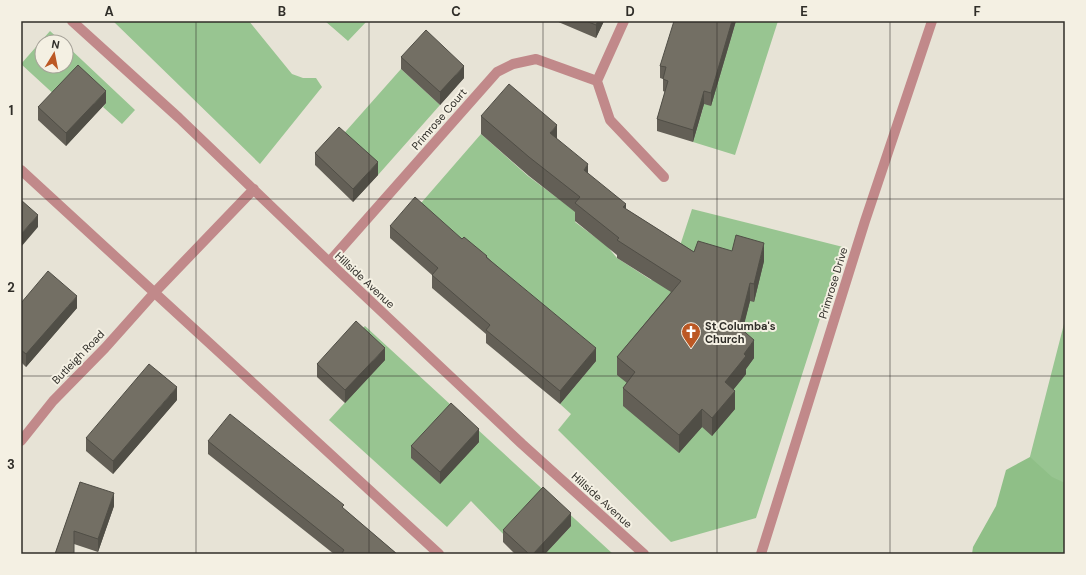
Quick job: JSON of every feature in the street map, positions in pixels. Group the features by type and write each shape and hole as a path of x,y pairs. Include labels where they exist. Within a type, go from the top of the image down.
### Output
{"street":[{"name":"Hillside Avenue","path":"72,21 179,118 522,444 644,554"},
{"path":"624,21 598,81 610,120 664,177"},
{"name":"Primrose Drive","path":"761,554 863,229 932,21"},
{"name":"Primrose Court","path":"329,262 497,72 513,64 536,60 598,81"},
{"path":"21,170 439,554"},
{"name":"Butleigh Road","path":"21,441 53,401 105,348 155,292 254,189"}],"green space":[{"path":"113,21 249,21 292,74 303,78 316,78 322,87 260,164"},
{"path":"325,21 367,21 348,41"},
{"path":"736,21 778,21 735,155 693,142 703,108 703,103 711,105"},
{"path":"34,49 34,74 74,74 74,53 135,110 122,124 103,107 106,103 58,98 21,64"},
{"path":"401,69 440,105 378,175 339,139"},
{"path":"481,134 528,176 580,215 575,222 607,246 617,258 651,280 676,258 692,209 843,247 756,518 671,542 558,430 571,414 560,404 596,361 415,210"},
{"path":"1065,320 1065,554 1005,554"},
{"path":"365,326 613,554 545,554 571,526 507,538 471,501 447,527 329,420 384,360 356,334"},
{"path":"1030,457 1052,477 1065,483 1065,538 1061,554 972,554 973,547 996,506 1006,470"}],"building":[{"path":"586,21 598,21 596,25"},
{"path":"674,21 732,21 711,93 704,91 693,130 657,119 668,81 663,79 666,67 660,66"},
{"path":"426,30 464,66 440,92 401,57"},
{"path":"78,65 106,91 66,133 38,107 69,74 74,74 74,69"},
{"path":"509,84 557,125 550,133 588,164 584,170 626,204 623,207 694,252 698,241 732,251 736,235 764,243 754,284 750,283 739,327 754,340 744,354 746,356 725,382 735,391 712,418 702,409 679,435 623,388 635,372 617,357 681,281 617,240 619,238 575,203 580,197 529,157 481,116"},
{"path":"339,127 378,162 353,189 315,153"},
{"path":"415,197 462,239 464,237 596,348 560,391 486,330 490,325 432,275 438,268 390,226"},
{"path":"21,200 38,215 21,234"},
{"path":"48,271 77,296 26,354 21,350 21,303"},
{"path":"356,321 385,348 345,390 317,364"},
{"path":"149,364 177,387 113,461 86,438"},
{"path":"451,403 479,429 440,472 411,446"},
{"path":"230,414 344,505 342,507 397,554 343,554 342,553 344,550 208,441"},
{"path":"80,482 114,493 98,539 74,531 74,554 55,554"},
{"path":"543,487 571,513 533,554 529,554 503,530"}],"place":[{"name":"St Columba's Church","path":"691,349"}]}
